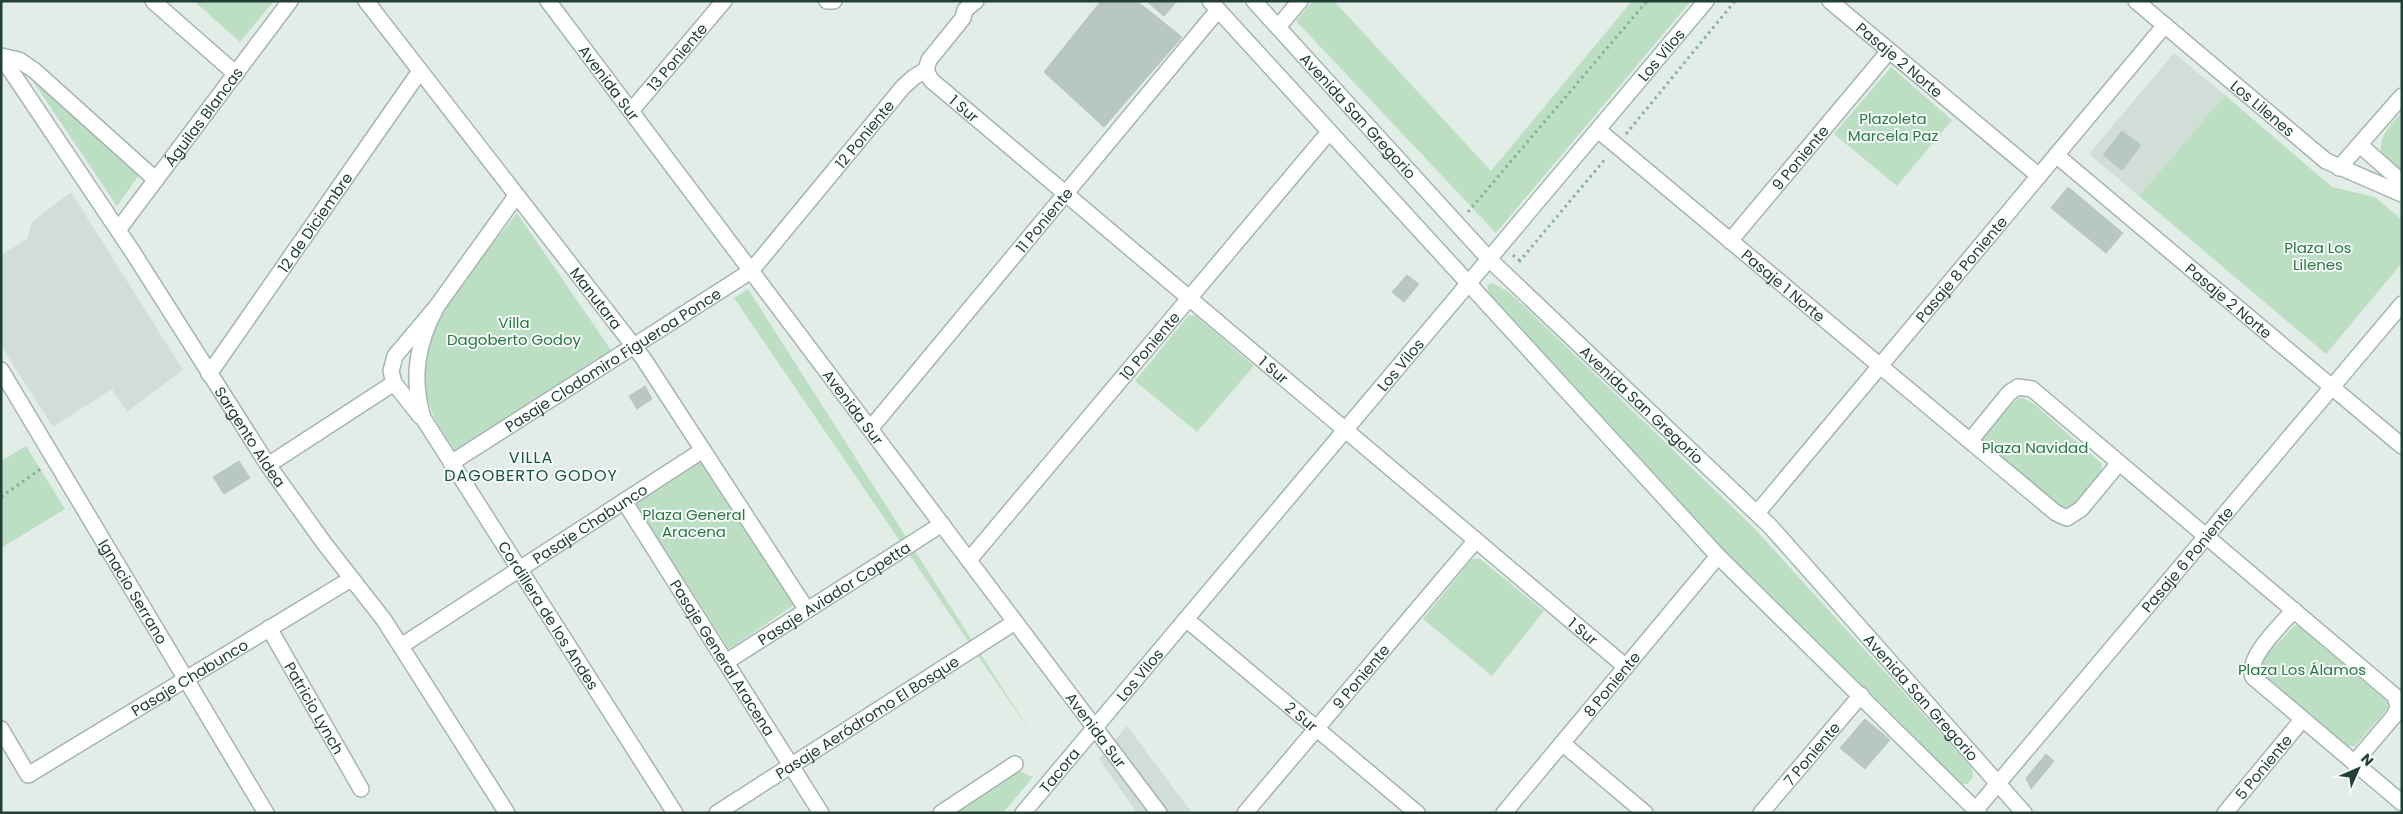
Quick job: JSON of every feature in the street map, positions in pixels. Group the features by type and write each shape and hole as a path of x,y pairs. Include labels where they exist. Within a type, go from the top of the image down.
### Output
{"street":[{"path":"153,1 236,74"},
{"name":"Águilas Blancas","path":"118,230 290,1"},
{"name":"Manutara","path":"366,1 643,358 807,610"},
{"name":"Avenida Sur","path":"548,1 1158,813"},
{"name":"13 Poniente","path":"631,111 724,1"},
{"path":"827,1 834,1"},
{"name":"Avenida San Gregorio","path":"1254,1 1489,259 1757,513 2024,813"},
{"path":"1278,27 1300,1"},
{"name":"Los Vilos","path":"1093,727 1346,430 1706,1"},
{"name":"Pasaje 2 Norte","path":"1830,1 2039,176"},
{"name":"Los Lilenes","path":"2136,1 2317,154 2340,168 2402,194"},
{"name":"12 Poniente","path":"751,271 903,88 914,77 926,70 929,60 963,18 967,4"},
{"path":"1214,6 1718,556 1861,695 1976,812"},
{"name":"11 Poniente","path":"870,429 1066,193 1214,6"},
{"name":"Pasaje 8 Poniente","path":"1757,513 2165,25"},
{"name":"9 Poniente","path":"1730,241 1889,51"},
{"name":"Sargento Aldea","path":"1,56 19,60 35,71 156,180"},
{"name":"Sargento Aldea","path":"1,56 118,230 268,465 401,646 507,813"},
{"name":"1 Sur","path":"926,70 931,80 1626,667"},
{"name":"12 de Diciembre","path":"209,374 420,71"},
{"path":"2340,168 2402,96"},
{"name":"Pasaje 1 Norte","path":"1598,130 2056,513 2064,517 2070,517 2081,509 2119,463"},
{"name":"10 Poniente","path":"969,560 1329,132"},
{"path":"2360,145 2402,182"},
{"name":"Pasaje 2 Norte","path":"2056,155 2402,446"},
{"path":"268,465 394,383 391,371 395,356 437,306 516,196"},
{"name":"Pasaje Clodomiro Figueroa Ponce","path":"451,463 751,271"},
{"name":"Pasaje 6 Poniente","path":"1976,812 2402,304"},
{"name":"Cordillera de los Andes","path":"423,418 418,402 416,375 419,347 437,306"},
{"name":"Ignacio Serrano","path":"1,370 266,813"},
{"name":"Cordillera de los Andes","path":"394,383 423,418 675,813"},
{"path":"1970,441 2009,393 2023,387 2032,390 2294,610 2387,689 2397,700 2398,707 2394,716 2354,763"},
{"name":"Pasaje Chabunco","path":"401,646 702,450"},
{"name":"Pasaje General Aracena","path":"624,501 821,813"},
{"name":"Pasaje Aviador Copetta","path":"726,662 942,524"},
{"name":"9 Poniente","path":"1245,813 1476,540"},
{"name":"8 Poniente","path":"1504,813 1718,556"},
{"name":"Pasaje Chabunco","path":"1,729 28,775 350,579"},
{"path":"2294,610 2254,658 2251,672 2261,686 2402,803"},
{"name":"2 Sur","path":"1186,619 1417,813"},
{"name":"Pasaje Aeródromo El Bosque","path":"717,813 1015,622"},
{"name":"Patricio Lynch","path":"269,628 361,789"},
{"name":"7 Poniente","path":"1761,813 1861,695"},
{"name":"5 Poniente","path":"2225,813 2302,720"},
{"name":"Tacora","path":"1023,813 1093,727"},
{"path":"1562,743 1645,813"},
{"path":"941,813 1015,764"}],"path":[{"path":"1467,213 1647,1"},
{"path":"1,497 54,459"}],"shaded area":[{"path":"2174,53 2225,95 2139,196 2089,154"},
{"path":"71,192 183,370 127,412 112,389 53,427 1,346 1,255 27,239 32,222"},
{"path":"1127,726 1192,813 1137,813 1099,759"}],"green space":[{"path":"194,1 274,1 240,42"},
{"path":"1313,1 1334,1 1491,171 1632,1 1691,1 1496,233 1296,21"},
{"name":"Plazoleta Marcela Paz","path":"1891,67 1952,120 1897,186 1834,134"},
{"path":"30,77 140,174 117,206"},
{"name":"Plaza Los Lilenes","path":"2225,95 2332,187 2375,197 2402,220 2402,263 2326,354 2139,196"},
{"path":"2402,112 2402,173 2381,156 2381,148 2383,136"},
{"name":"Villa Dagoberto Godoy","path":"517,213 611,350 455,452 437,422 428,400 425,360 438,322 450,302"},
{"path":"1492,283 1507,291 1523,305 1754,528 1972,768 1973,777 1968,784 1961,784 1953,779 1720,546 1603,422 1490,297 1487,286"},
{"path":"748,289 1033,736 734,298"},
{"path":"1189,315 1196,316 1254,366 1197,432 1135,381"},
{"name":"Plaza Navidad","path":"2018,398 2023,398 2034,404 2102,464 2098,478 2088,493 2067,508 2061,508 1982,441 1983,436"},
{"path":"26,446 65,509 1,548 1,461"},
{"name":"Plaza General Aracena","path":"701,460 794,605 729,649 634,502"},
{"path":"1479,558 1544,611 1492,676 1423,619 1472,559"},
{"name":"Plaza Los Álamos","path":"2295,625 2301,627 2388,702 2383,714 2355,746 2344,746 2264,679 2259,672 2260,662"},
{"path":"1019,771 1033,777 1003,813 953,813"}],"building":[{"path":"1101,1 1137,1 1182,37 1104,127 1044,72"},
{"path":"1146,1 1177,1 1164,16"},
{"path":"2122,131 2141,145 2122,170 2103,155"},
{"path":"2068,187 2123,233 2106,253 2051,208"},
{"path":"1407,275 1419,284 1404,302 1392,292"},
{"path":"645,386 652,399 637,409 629,396"},
{"path":"239,461 250,478 224,494 213,477"},
{"path":"1865,719 1890,740 1865,769 1840,748"},
{"path":"2046,754 2054,761 2031,789 2026,778"}],"district":[{"name":"VILLA DAGOBERTO GODOY","path":"531,466"}]}
